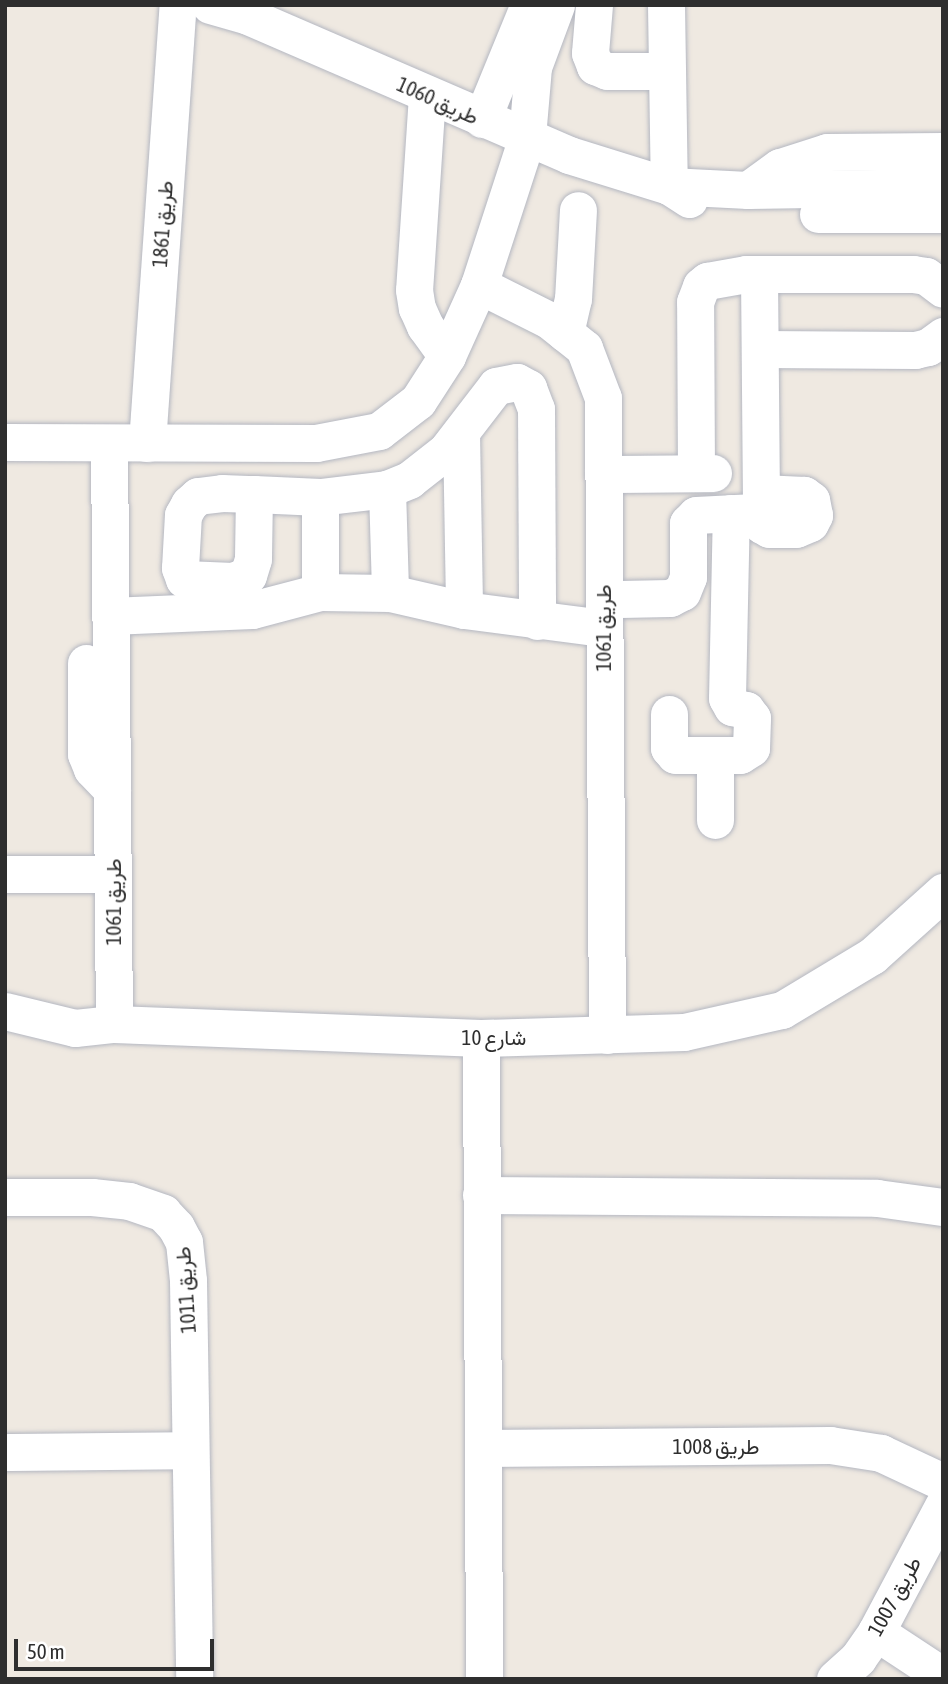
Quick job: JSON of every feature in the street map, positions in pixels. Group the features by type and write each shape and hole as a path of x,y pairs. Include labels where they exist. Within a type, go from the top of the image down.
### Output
{"street":[{"name":"طريق 1861","path":"146,443 178,5"},
{"name":"طريق 1060","path":"210,5 248,16 482,119 617,172 669,186 748,190 943,187"},
{"path":"482,119 529,5"},
{"path":"5,442 316,443 379,430 418,401 447,356 479,285 527,136 533,67 556,5"},
{"path":"594,5 590,53 594,66 607,71 667,71"},
{"path":"666,5 669,186"},
{"path":"427,95 414,290 417,308 425,326 447,356"},
{"path":"748,190 780,167 827,152 943,151"},
{"name":"طريق 1060","path":"669,186 688,198 730,213 943,214"},
{"path":"565,333 573,299 578,210"},
{"path":"669,715 671,752 679,756 744,754 752,743 750,714 732,707 727,698 751,506 760,349 759,274"},
{"path":"603,474 704,473 697,294 701,286 714,277 759,274 914,274 926,276 943,289"},
{"name":"طريق 1061","path":"479,285 549,320 584,348 603,398 603,567 611,614 604,793 607,1035"},
{"path":"760,349 915,350 928,347 943,335"},
{"path":"254,494 320,497 387,489 429,467 461,433 496,386 517,383 528,388 534,397 537,621"},
{"path":"461,433 464,610"},
{"name":"طريق 1061","path":"109,443 114,1024"},
{"path":"387,489 390,593"},
{"path":"320,497 320,592"},
{"path":"110,616 252,610 320,592 390,593 464,610 537,621 611,614 670,598 682,592 688,577 688,523 701,513 751,506"},
{"path":"110,554 90,581 86,597 86,754 92,769 112,790"},
{"path":"715,755 715,820"},
{"path":"5,874 113,874"},
{"name":"شارع 10","path":"5,1012 75,1028 114,1024 481,1038 684,1032 782,1010 872,956 943,892"},
{"path":"481,1038 484,1679"},
{"path":"481,1195 877,1198 943,1208"},
{"name":"طريق 1011","path":"5,1197 92,1197 129,1201 163,1213 176,1227 184,1242 188,1281 188,1450 194,1679"},
{"name":"طريق 1008","path":"483,1448 830,1445 881,1453 943,1482"},
{"path":"5,1452 188,1450"},
{"name":"طريق 1007","path":"835,1679 858,1658 876,1632 943,1506"},
{"path":"876,1632 943,1676"}]}
